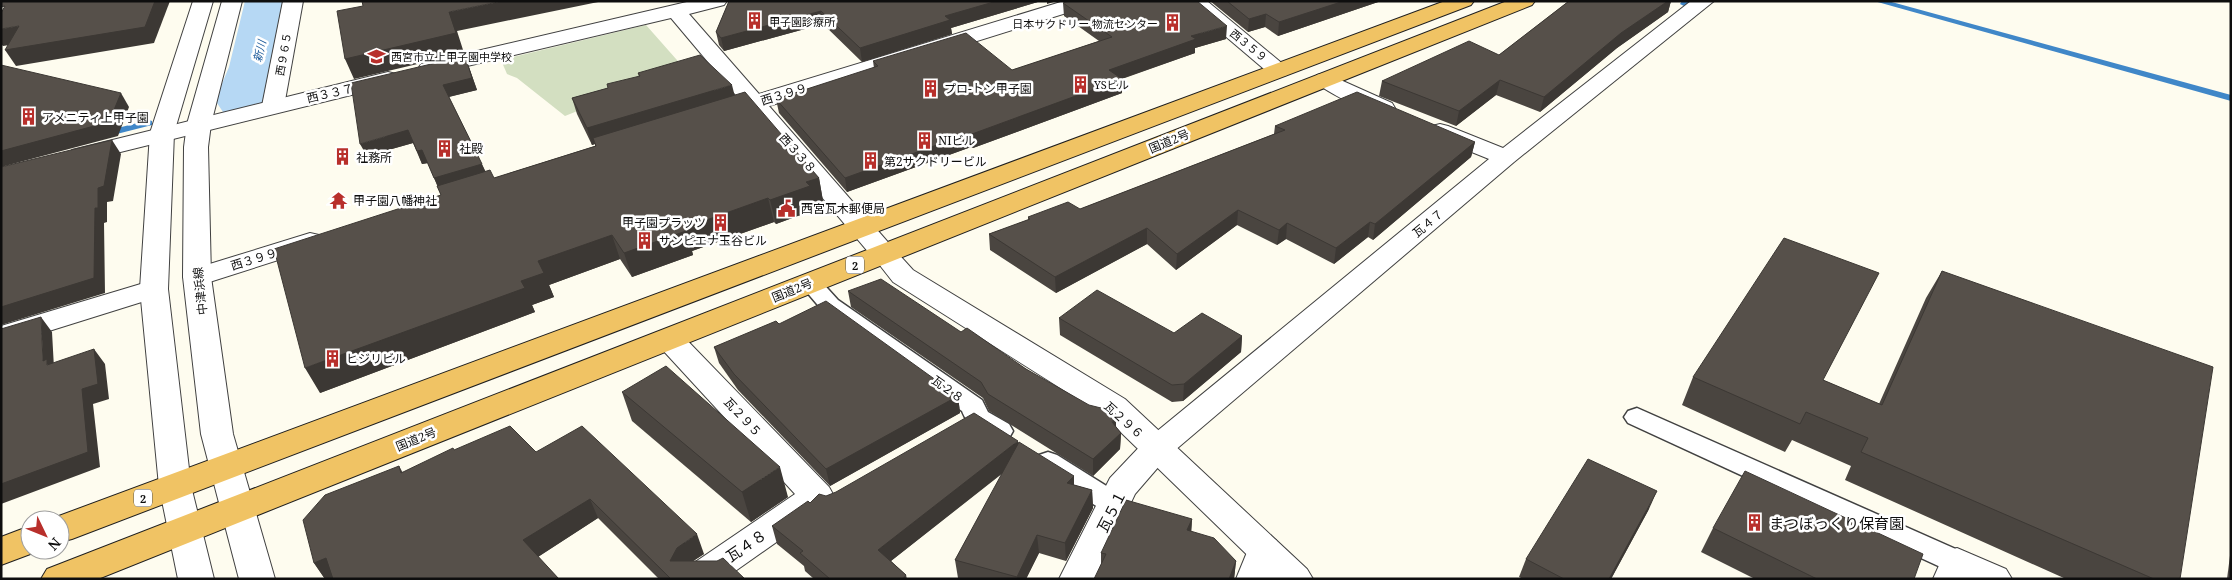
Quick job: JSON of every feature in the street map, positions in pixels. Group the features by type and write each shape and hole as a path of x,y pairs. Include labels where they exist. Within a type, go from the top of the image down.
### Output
{"highway":[{"name":"2","path":"70,525 861,226 1464,1"},
{"name":"国道2号","path":"60,579 810,283 893,265 1324,80 1525,1"},
{"path":"1,551 20,544"}],"street":[{"path":"196,579 175,486 154,289 162,133 203,1"},
{"name":"中津浜線","path":"232,1 199,124 196,147 197,277 217,434 257,579"},
{"name":"西９６５","path":"274,106 293,1"},
{"name":"西３３７","path":"59,160 199,124 718,1"},
{"name":"西３９９","path":"697,121 1085,1"},
{"name":"西３５９","path":"1194,1 1280,70"},
{"name":"瓦４７","path":"1156,450 1506,157 1704,1"},
{"name":"西３３８","path":"676,11 893,265"},
{"path":"1324,80 1352,95 1506,157"},
{"name":"西３９９","path":"197,277 328,236"},
{"name":"瓦２９６","path":"893,265 1114,407 1156,450 1259,565 1296,579"},
{"path":"1,336 154,289"},
{"name":"瓦２９５","path":"669,339 827,496"},
{"name":"瓦５１","path":"1077,579 1122,487 1156,450"},
{"name":"瓦４８","path":"696,579 827,496"},
{"path":"1954,570 1994,579"}],"lane":[{"name":"瓦２８","path":"810,283 830,305 973,406 977,417 1114,504"},
{"path":"952,431 977,417"},
{"path":"1637,417 1954,570"}],"green space":[{"path":"646,25 684,68 565,116 517,78 507,74 501,60"}],"building":[{"path":"2,1 155,1 145,27 5,50 19,26 1,29 1,13 5,6 1,7"},
{"path":"362,1 503,1 449,12 456,33 345,59 337,11 363,6"},
{"path":"729,1 997,1 945,16 950,20 860,48 821,11 721,38 716,32"},
{"path":"1068,1 1197,1 1227,26 1191,36 1196,39 1109,70 1122,79 845,178 776,99 878,66 873,61 966,33 1012,70 1112,37 1063,3"},
{"path":"1227,1 1344,1 1279,22 1266,14 1249,19"},
{"path":"1569,1 1668,1 1621,33 1544,97 1500,80 1459,111 1382,81 1469,41 1499,55"},
{"path":"700,55 732,85 587,128 572,98 608,88 607,84 640,76 638,73"},
{"path":"465,56 472,78 443,85 482,164 434,178 422,150 417,151 408,130 360,144 351,83"},
{"path":"1,65 121,93 109,122 1,151"},
{"path":"745,92 819,178 806,182 810,186 770,200 768,198 684,228 686,231 624,253 612,235 538,261 544,273 521,281 525,288 305,368 274,249 441,195 437,186 490,170 494,178 596,146 593,138"},
{"path":"1357,92 1475,142 1375,224 1370,222 1336,248 1287,223 1279,230 1238,210 1177,254 1147,228 1055,277 989,234 1068,202 1080,209 1285,130 1275,126"},
{"path":"112,140 104,186 98,188 98,208 95,208 94,278 1,307 1,167"},
{"path":"1784,238 1879,273 1823,380 1882,405 1942,271 2213,367 2180,579 2154,579 1861,452 1868,438 1806,412 1800,424 1693,377"},
{"path":"881,279 961,332 967,328 1026,369 1089,405 1113,411 1116,414 1112,422 1121,433 1093,459 988,394 981,382 848,291"},
{"path":"1097,290 1174,333 1202,313 1242,336 1184,384 1172,385 1059,318"},
{"path":"826,301 958,396 826,469 734,374 714,347 776,321 779,324"},
{"path":"41,317 43,361 47,359 47,365 94,349 98,384 82,389 88,452 1,484 1,329"},
{"path":"666,366 780,467 742,492 622,392"},
{"path":"974,413 1018,441 878,550 906,575 903,579 830,579 800,553 803,551 772,526 808,501 810,503 819,494 826,496 836,492"},
{"path":"510,426 536,452 582,426 697,534 677,548 670,561 717,561 723,558 745,579 671,579 590,499 523,540 559,579 333,579 326,558 314,563 303,520 325,495 399,466 401,473 453,448 454,450"},
{"path":"1019,442 1074,476 1067,483 1092,490 1065,543 1037,535 1017,577 955,560"},
{"path":"1588,459 1657,491 1609,579 1564,579 1526,559"},
{"path":"1745,471 1923,554 1914,579 1817,579 1713,528"},
{"path":"1126,500 1192,519 1187,530 1214,538 1236,561 1229,579 1094,579 1106,554 1101,553"}],"waterway":[{"name":"新川","path":"243,100 256,67 270,1"},
{"path":"1684,4 1687,1"},
{"path":"1878,1 2231,98"},
{"path":"105,134 149,123"}],"place":[{"name":"甲子園診療所","path":"755,21"},
{"name":"日本サクドリー 物流センター","path":"1172,23"},
{"name":"西宮市立上甲子園中学校","path":"377,56"},
{"name":"YSビル","path":"1080,84"},
{"name":"プロ-トン甲子園","path":"930,88"},
{"name":"アメニティ上甲子園","path":"28,117"},
{"name":"NIビル","path":"924,140"},
{"name":"社殿","path":"445,148"},
{"name":"社務所","path":"342,157"},
{"name":"第2サクドリービル","path":"870,161"},
{"name":"甲子園八幡神社","path":"339,200"},
{"name":"西宮瓦木郵便局","path":"787,208"},
{"name":"甲子園プラッツ","path":"720,222"},
{"name":"サンピエナ玉谷ビル","path":"645,240"},
{"name":"ヒジリビル","path":"332,358"},
{"name":"まつぼっくり保育園","path":"1755,523"}]}
